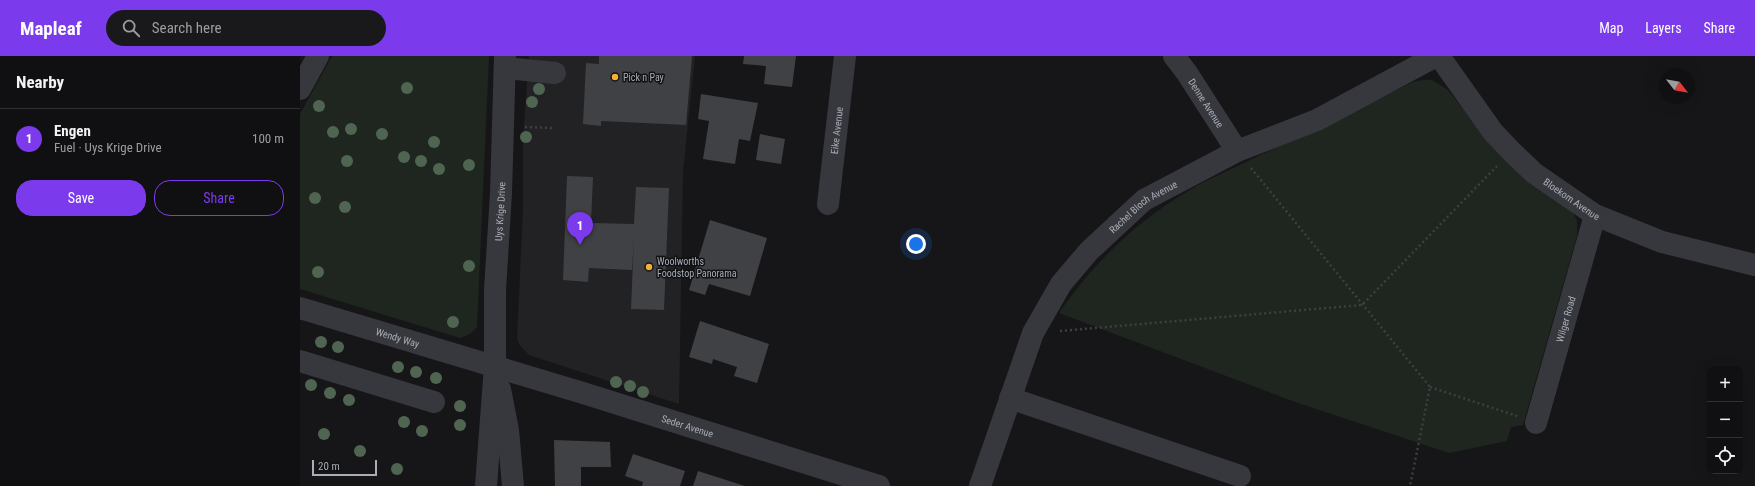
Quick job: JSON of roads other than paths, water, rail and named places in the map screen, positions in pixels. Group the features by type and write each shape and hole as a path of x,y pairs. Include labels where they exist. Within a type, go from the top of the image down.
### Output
{"street":[{"path":"300,89 318,56"},
{"name":"Eike Avenue","path":"828,204 844,56"},
{"name":"Denne Avenue","path":"1174,56 1187,73 1237,151"},
{"name":"Rachel Bloch Avenue","path":"980,486 1033,333 1061,284 1089,251 1144,200 1237,151 1316,120 1438,56"},
{"name":"Bloekom Avenue","path":"1438,56 1488,126 1512,152 1534,173 1596,215 1662,242 1755,265"},
{"path":"505,62 555,73"},
{"name":"Uys Krige Drive","path":"486,486 495,366 495,290 501,193 505,62"},
{"name":"Wilger Road","path":"1536,423 1596,215"},
{"name":"Wendy Way","path":"300,308 495,366"},
{"path":"300,361 434,402"},
{"name":"Uys Krige Drive","path":"495,366 505,412 513,486"},
{"name":"Seder Avenue","path":"495,366 879,486"},
{"path":"1010,398 1240,476"}],"place":[{"name":"Pick n Pay","path":"615,77"},
{"name":"Engen","path":"580,245"},
{"name":"Woolworths Foodstop Panorama","path":"649,267"}]}
